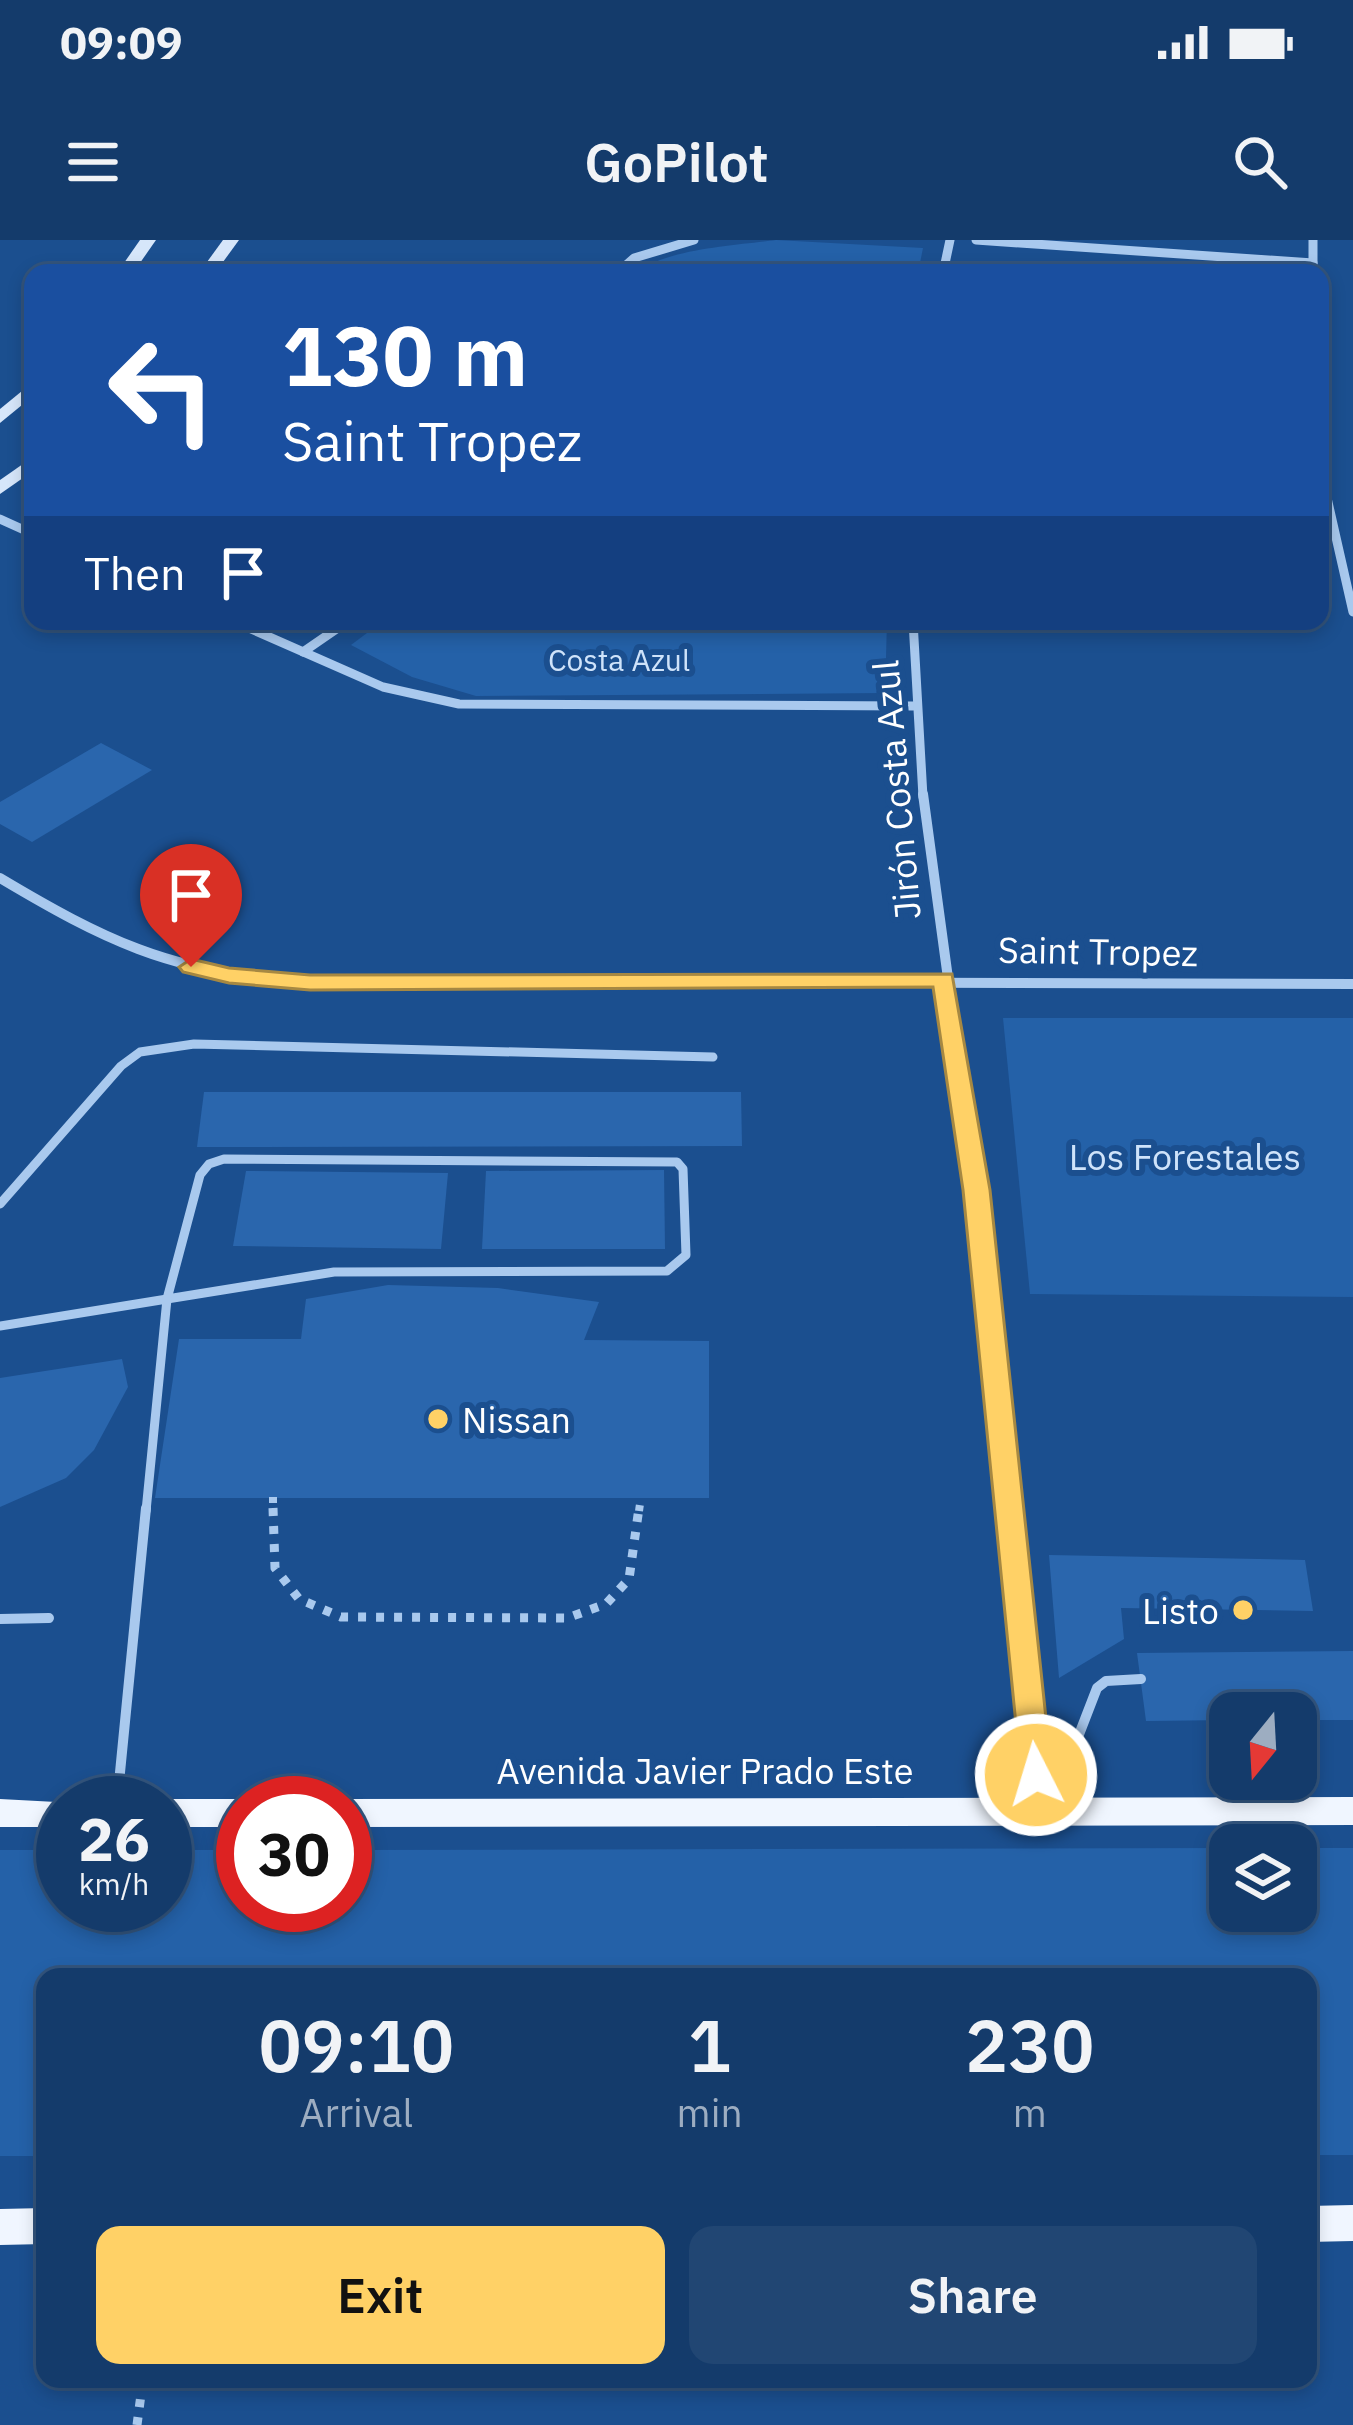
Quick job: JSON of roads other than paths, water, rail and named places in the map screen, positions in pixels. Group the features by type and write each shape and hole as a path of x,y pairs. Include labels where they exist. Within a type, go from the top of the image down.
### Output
{"main road":[{"name":"Avenida Javier Prado Este","path":"372,1813 1353,1811"},
{"path":"0,1813 36,1813"},
{"path":"1317,2224 1353,2223"},
{"path":"0,2227 36,2226"}],"street":[{"path":"627,264 694,240"},
{"path":"976,240 1264,264"},
{"path":"0,418 24,395"},
{"path":"0,489 24,469"},
{"path":"1329,507 1353,612"},
{"path":"253,630 382,687 459,704 914,706"},
{"path":"303,652 335,630"},
{"name":"Jirón Costa Azul","path":"913,630 914,706 944,980 976,1190 1044,1812"},
{"name":"Saint Tropez","path":"0,878 94,933 153,958 229,975 310,982 1353,984"}],"lane":[{"path":"0,1204 121,1066 140,1052 194,1044 713,1057"},
{"path":"0,1326 167,1299 334,1272 667,1271 686,1255 683,1169 677,1162 661,1160 224,1159 209,1164 200,1175 167,1299 120,1776"},
{"path":"0,1618 49,1618"},
{"path":"1044,1812 1097,1688 1106,1681 1141,1679"}],"place":[{"name":"Nissan","path":"438,1419"},
{"name":"Listo","path":"1243,1610"}],"park label":[{"name":"Costa Azul","path":"619,659"},
{"name":"Los Forestales","path":"1185,1156"}]}
